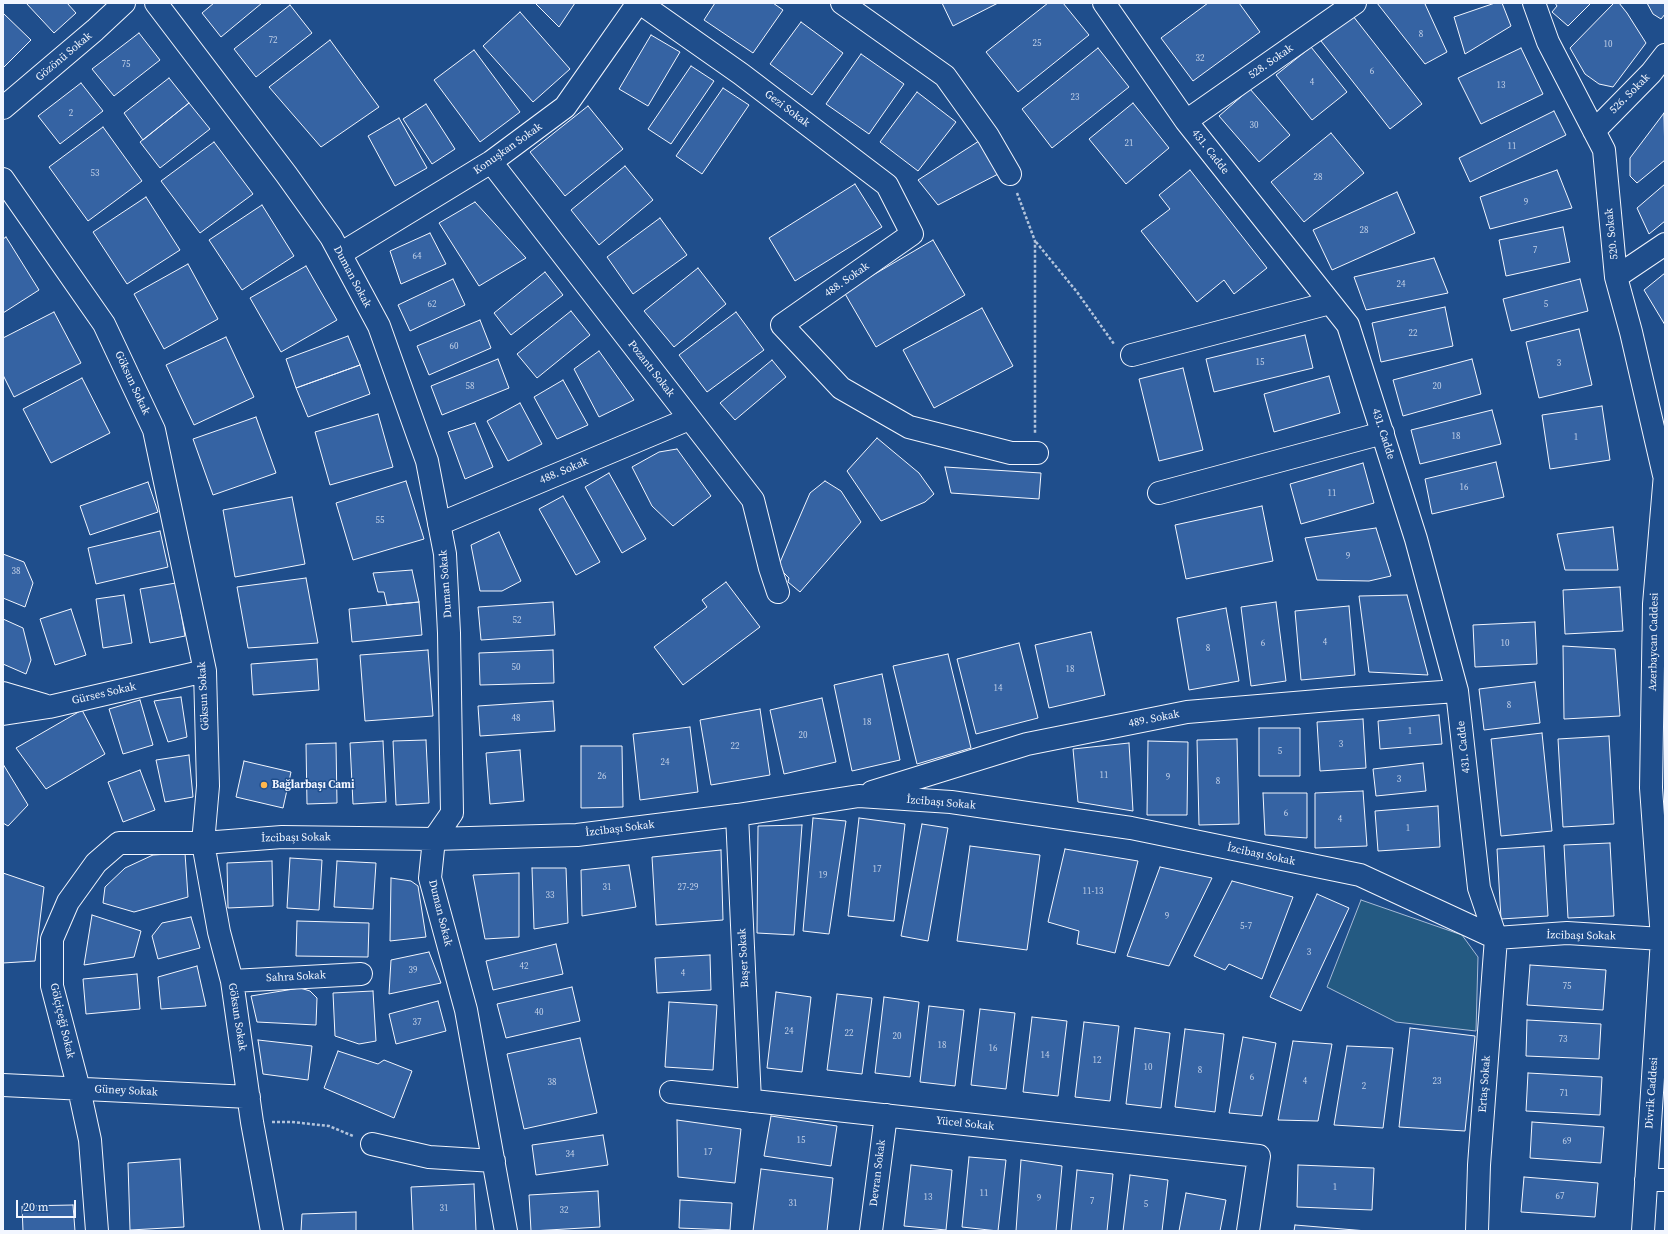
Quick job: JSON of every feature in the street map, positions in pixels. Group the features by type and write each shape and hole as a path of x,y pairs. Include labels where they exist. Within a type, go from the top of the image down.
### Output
{"street":[{"name":"Gözönü Sokak","path":"3,108 96,30 124,3"},
{"name":"Duman Sokak","path":"156,3 286,174 331,237 379,326 427,461 446,562 449,633 452,813 434,838 430,878 466,1010 506,1231"},
{"name":"Konuşkan Sokak","path":"340,254 491,162 565,107 639,3"},
{"name":"Gezi Sokak","path":"639,3 740,74 887,185 912,234"},
{"path":"842,3 945,76 988,136 1010,174"},
{"name":"431. Cadde","path":"1104,3 1186,121 1348,326 1416,539 1457,691 1479,888 1496,938"},
{"name":"528. Sokak","path":"1186,121 1355,3"},
{"name":"520. Sokak","path":"1534,3 1548,42 1604,150 1616,277 1631,332 1664,474"},
{"name":"526. Sokak","path":"1594,131 1651,73 1665,55"},
{"name":"Pozantı Sokak","path":"491,162 753,500 770,568 778,592"},
{"name":"Göksun Sokak","path":"3,179 104,324 154,430 205,670 208,786 203,843 219,932 232,982 252,1122 272,1231"},
{"name":"488. Sokak","path":"912,234 782,326 841,388 908,427 1011,453 1037,453"},
{"path":"1616,277 1665,244"},
{"path":"1132,355 1330,303"},
{"name":"488. Sokak","path":"439,524 689,419"},
{"path":"1159,493 1383,433"},
{"name":"Azerbaycan Caddesi","path":"1658,787 1659,602 1664,474"},
{"name":"Gürses Sokak","path":"3,714 49,707 205,670"},
{"name":"489. Sokak","path":"859,796 1027,744 1187,712 1457,691"},
{"path":"3,693 49,707"},
{"path":"3,730 49,707"},
{"name":"Divrik Caddesi","path":"1643,1231 1656,1180 1662,939 1658,787"},
{"name":"İzcibaşı Sokak","path":"203,843 282,837 434,838 576,835 737,815 859,796 951,802 1131,828 1360,875 1496,938 1567,933 1662,939"},
{"name":"Başer Sokak","path":"737,815 750,1101"},
{"name":"Gölçiçeği Sokak","path":"96,1231 90,1140 79,1089 52,986 52,938 68,902 96,863 119,843 203,843"},
{"name":"Ertaş Sokak","path":"1477,1231 1479,1165 1496,938"},
{"name":"Sahra Sokak","path":"232,982 361,974"},
{"name":"Güney Sokak","path":"3,1085 248,1097"},
{"name":"Yücel Sokak","path":"671,1092 1259,1156 1248,1231"},
{"name":"Devran Sokak","path":"871,1231 886,1115"},
{"path":"372,1144 429,1157 494,1161"}],"path":[{"path":"1010,174 1035,241 1077,292 1120,351 1132,355"},
{"path":"1035,241 1036,306 1034,425 1037,453"},
{"path":"252,1122 292,1122 329,1126 372,1144"}],"shaded area":[{"path":"1361,900 1462,935 1478,957 1476,1031 1396,1022 1327,987"}],"building":[{"path":"26,3 67,3 76,13 54,33"},
{"path":"214,3 262,3 221,37 202,13"},
{"path":"535,3 575,3 559,27"},
{"path":"715,3 773,3 783,10 753,53 704,20"},
{"path":"942,3 998,3 953,26"},
{"path":"1048,3 1063,3 1089,35 1018,92 986,52"},
{"path":"1208,3 1239,3 1260,32 1193,81 1161,38"},
{"path":"1377,3 1427,3 1425,4 1447,52 1425,64"},
{"path":"1495,3 1502,3 1511,26 1465,54 1454,17"},
{"path":"1555,3 1591,3 1568,26 1552,12 1557,6"},
{"path":"1614,3 1619,3 1627,13 1646,43 1613,87 1599,84 1585,74 1570,48"},
{"path":"1647,3 1665,3 1665,14 1661,19 1653,14"},
{"path":"290,5 312,33 256,77 234,49"},
{"path":"520,12 570,69 533,102 483,46"},
{"path":"3,13 31,40 3,68"},
{"path":"1353,16 1422,104 1390,129 1321,41"},
{"path":"801,22 843,53 812,95 770,64"},
{"path":"139,33 160,60 114,96 92,69"},
{"path":"651,35 680,52 648,106 619,89"},
{"path":"330,40 379,107 321,147 269,87"},
{"path":"1311,47 1347,92 1312,120 1276,75"},
{"path":"1098,48 1129,87 1052,148 1022,109"},
{"path":"1521,48 1543,94 1481,124 1458,78"},
{"path":"474,50 520,112 480,142 434,80"},
{"path":"861,54 904,84 869,134 826,104"},
{"path":"691,66 714,81 671,144 648,129"},
{"path":"169,78 189,103 143,140 124,113"},
{"path":"81,83 103,111 60,144 38,116"},
{"path":"723,88 749,105 702,174 676,156"},
{"path":"1250,89 1290,135 1259,162 1219,116"},
{"path":"917,92 956,122 918,171 880,142"},
{"path":"189,103 210,129 160,168 140,142"},
{"path":"1133,103 1169,148 1126,184 1089,139"},
{"path":"426,104 455,149 432,164 403,119"},
{"path":"588,106 623,149 565,196 530,152"},
{"path":"1554,111 1566,135 1470,182 1459,158"},
{"path":"1664,113 1665,160 1637,183 1630,176 1630,158"},
{"path":"399,118 427,168 395,186 368,136"},
{"path":"103,127 142,181 88,221 49,167"},
{"path":"1331,133 1364,173 1304,222 1271,182"},
{"path":"979,141 1002,172 938,205 918,180"},
{"path":"214,142 253,194 200,233 161,181"},
{"path":"625,166 653,200 599,245 571,210"},
{"path":"1190,170 1267,268 1234,294 1224,280 1197,302 1141,231 1170,209 1159,195"},
{"path":"1557,170 1572,208 1490,229 1480,197"},
{"path":"855,184 882,227 795,281 769,238"},
{"path":"1665,184 1665,221 1649,234 1637,208"},
{"path":"1397,192 1415,233 1332,270 1313,230"},
{"path":"146,197 180,250 127,284 93,232"},
{"path":"475,202 526,258 479,286 439,223"},
{"path":"262,205 294,256 242,290 209,240"},
{"path":"660,218 687,255 633,294 607,257"},
{"path":"1563,227 1570,262 1506,276 1499,240"},
{"path":"430,233 446,264 401,284 390,251"},
{"path":"6,237 39,290 3,313 3,239"},
{"path":"933,240 965,295 876,347 844,292"},
{"path":"1434,258 1448,293 1366,310 1354,277"},
{"path":"188,264 218,319 164,349 134,294"},
{"path":"306,266 337,320 281,352 250,298"},
{"path":"698,268 726,304 674,347 644,311"},
{"path":"545,272 563,295 511,335 494,313"},
{"path":"1665,273 1665,325 1644,290"},
{"path":"453,279 465,305 410,331 398,305"},
{"path":"1580,279 1588,311 1511,331 1503,299"},
{"path":"1445,307 1453,346 1381,362 1372,323"},
{"path":"982,308 1013,366 934,408 903,350"},
{"path":"571,311 590,335 537,378 517,354"},
{"path":"54,312 81,363 14,397 3,375 3,338"},
{"path":"736,312 764,350 707,392 679,355"},
{"path":"480,320 491,348 429,375 417,346"},
{"path":"1579,329 1592,385 1539,398 1526,342"},
{"path":"1305,335 1313,368 1214,392 1206,359"},
{"path":"348,336 360,365 296,388 286,359"},
{"path":"226,337 254,397 194,425 166,365"},
{"path":"599,351 634,400 599,417 574,369"},
{"path":"498,359 509,388 442,415 431,386"},
{"path":"1472,359 1481,394 1403,416 1393,380"},
{"path":"772,360 786,377 735,420 720,403"},
{"path":"360,365 370,394 308,417 296,388"},
{"path":"1183,368 1203,450 1159,461 1139,379"},
{"path":"1329,376 1340,413 1274,432 1264,394"},
{"path":"82,378 110,433 51,463 23,409"},
{"path":"563,380 588,425 557,439 534,397"},
{"path":"520,403 542,444 508,461 487,421"},
{"path":"1602,406 1610,460 1550,469 1542,415"},
{"path":"1492,410 1501,444 1420,464 1411,430"},
{"path":"378,414 393,467 330,485 315,432"},
{"path":"256,417 276,473 213,495 193,439"},
{"path":"475,423 493,467 465,479 448,432"},
{"path":"877,438 919,473 934,494 925,502 881,521 847,471"},
{"path":"677,449 711,496 673,526 652,506 632,467 659,452"},
{"path":"1496,462 1504,497 1432,514 1425,479"},
{"path":"1363,463 1374,503 1301,524 1290,484"},
{"path":"945,467 1041,473 1039,499 951,493"},
{"path":"609,473 646,539 622,553 585,487"},
{"path":"406,481 424,539 353,560 336,503"},
{"path":"825,481 841,491 861,522 800,592 788,582 789,578 778,567 810,493"},
{"path":"148,482 158,512 90,535 80,506"},
{"path":"563,496 600,562 576,575 539,509"},
{"path":"292,497 305,564 235,577 223,510"},
{"path":"1262,506 1273,561 1186,579 1175,525"},
{"path":"1613,527 1618,570 1565,570 1557,534"},
{"path":"1376,528 1391,576 1369,581 1317,580 1305,538"},
{"path":"160,531 168,567 96,584 88,548"},
{"path":"499,532 521,581 502,591 480,591 471,545"},
{"path":"3,554 24,562 33,583 25,607 3,598"},
{"path":"412,570 419,602 387,605 384,592 378,592 373,573"},
{"path":"306,578 318,643 248,648 237,587"},
{"path":"726,582 760,627 683,685 654,647 707,607 702,600"},
{"path":"176,583 185,636 150,643 140,589"},
{"path":"1620,587 1623,631 1565,634 1563,590"},
{"path":"124,595 132,643 103,648 96,599"},
{"path":"1407,595 1428,675 1369,672 1359,596"},
{"path":"419,602 422,635 352,642 349,609"},
{"path":"553,602 555,635 481,640 478,607"},
{"path":"1276,602 1286,681 1251,686 1241,607"},
{"path":"1349,606 1355,675 1301,680 1295,611"},
{"path":"1226,608 1239,681 1189,690 1177,618"},
{"path":"71,609 86,655 55,665 40,619"},
{"path":"3,619 23,628 31,660 26,674 3,664"},
{"path":"1535,622 1537,664 1475,667 1473,625"},
{"path":"1091,632 1105,695 1049,708 1035,645"},
{"path":"1019,643 1038,718 976,734 957,659"},
{"path":"1563,646 1615,649 1620,716 1564,719"},
{"path":"428,650 433,716 365,721 360,655"},
{"path":"553,650 554,683 480,685 479,653"},
{"path":"948,654 971,748 917,764 893,666"},
{"path":"317,659 319,690 253,695 251,664"},
{"path":"882,674 900,760 852,771 834,685"},
{"path":"1535,682 1540,723 1484,730 1479,689"},
{"path":"181,697 187,737 168,742 154,701"},
{"path":"822,698 836,762 784,774 770,710"},
{"path":"140,700 153,745 123,754 109,709"},
{"path":"553,701 555,731 480,736 478,706"},
{"path":"760,709 770,775 711,785 700,720"},
{"path":"82,710 105,754 46,789 16,748"},
{"path":"1439,715 1442,744 1380,749 1378,721"},
{"path":"1363,719 1366,768 1320,771 1317,722"},
{"path":"690,727 698,792 640,800 633,734"},
{"path":"1259,728 1300,728 1300,776 1259,776"},
{"path":"1542,733 1552,831 1501,836 1491,739"},
{"path":"1609,736 1614,824 1563,827 1558,739"},
{"path":"1237,739 1239,824 1199,825 1197,740"},
{"path":"426,740 429,803 396,805 393,741"},
{"path":"383,741 386,802 353,804 350,743"},
{"path":"1148,741 1188,742 1187,815 1147,815"},
{"path":"336,743 337,803 307,804 306,744"},
{"path":"1129,743 1133,811 1078,802 1073,749"},
{"path":"581,746 622,746 623,807 581,808"},
{"path":"520,750 524,801 490,804 486,753"},
{"path":"189,755 193,797 165,802 156,760"},
{"name":"Bağlarbaşı Cami","path":"244,761 291,772 283,808 236,797"},
{"path":"1423,763 1426,791 1376,796 1373,769"},
{"path":"3,764 28,805 8,826 3,823"},
{"path":"140,770 155,810 123,822 108,782"},
{"path":"1363,791 1367,846 1315,848 1315,793"},
{"path":"1263,793 1307,793 1307,838 1265,835"},
{"path":"1438,806 1440,847 1378,851 1375,811"},
{"path":"813,818 846,821 829,934 803,931"},
{"path":"859,818 905,824 894,921 848,916"},
{"path":"922,824 948,828 928,941 901,936"},
{"path":"802,825 794,935 757,933 758,826"},
{"path":"1610,843 1614,916 1568,918 1564,845"},
{"path":"970,846 1040,855 1027,950 957,941"},
{"path":"1544,846 1548,916 1501,919 1497,849"},
{"path":"1065,849 1138,861 1115,953 1077,944 1079,931 1048,922"},
{"path":"721,850 723,920 656,925 652,857"},
{"path":"185,853 188,897 134,912 103,903 105,887 125,868 153,855"},
{"path":"290,858 322,860 319,910 287,908"},
{"path":"272,861 273,906 228,908 227,863"},
{"path":"337,861 376,863 373,909 334,907"},
{"path":"629,865 636,907 582,916 581,870"},
{"path":"1160,867 1212,878 1169,966 1127,956"},
{"path":"532,868 566,868 568,923 534,929"},
{"path":"3,873 44,887 35,961 3,963"},
{"path":"519,873 519,937 485,939 473,875"},
{"path":"391,878 411,881 418,886 426,937 390,941"},
{"path":"1232,881 1293,897 1262,979 1229,964 1225,970 1194,956"},
{"path":"1317,894 1349,908 1301,1011 1270,997"},
{"path":"92,915 141,931 134,957 84,965"},
{"path":"191,917 200,948 158,959 152,936 162,923"},
{"path":"297,921 369,923 368,957 296,956"},
{"path":"556,944 563,974 493,990 486,961"},
{"path":"429,952 441,983 389,994 391,960"},
{"path":"710,955 711,990 657,993 655,958"},
{"path":"1530,965 1606,970 1603,1010 1527,1005"},
{"path":"197,966 206,1006 161,1009 158,977"},
{"path":"137,974 140,1009 86,1014 83,979"},
{"path":"572,987 580,1021 506,1038 497,1004"},
{"path":"300,988 310,991 317,998 316,1025 257,1022 251,996"},
{"path":"373,991 376,1041 359,1044 335,1036 333,993"},
{"path":"776,992 811,997 802,1072 767,1068"},
{"path":"837,994 872,998 862,1074 827,1070"},
{"path":"884,997 919,1002 910,1077 875,1073"},
{"path":"438,1001 446,1031 396,1044 389,1014"},
{"path":"669,1002 717,1005 713,1070 665,1067"},
{"path":"929,1006 964,1010 955,1086 920,1082"},
{"path":"980,1009 1015,1013 1006,1089 971,1085"},
{"path":"1032,1017 1067,1021 1058,1096 1023,1092"},
{"path":"1527,1020 1601,1024 1599,1059 1526,1056"},
{"path":"1084,1022 1119,1026 1110,1101 1075,1097"},
{"path":"1135,1028 1170,1033 1161,1108 1126,1104"},
{"path":"1410,1028 1475,1036 1465,1131 1399,1127"},
{"path":"1185,1029 1224,1034 1215,1112 1175,1107"},
{"path":"1243,1037 1276,1043 1262,1116 1229,1113"},
{"path":"580,1038 597,1113 524,1129 507,1054"},
{"path":"258,1040 312,1046 308,1080 263,1074"},
{"path":"1293,1041 1332,1044 1318,1121 1278,1120"},
{"path":"1347,1046 1393,1048 1383,1128 1334,1125"},
{"path":"338,1051 378,1064 384,1060 412,1071 394,1118 324,1088"},
{"path":"1528,1073 1602,1077 1600,1115 1526,1111"},
{"path":"771,1116 837,1126 831,1166 764,1156"},
{"path":"677,1120 741,1129 735,1183 678,1177"},
{"path":"1532,1122 1604,1127 1601,1163 1530,1158"},
{"path":"603,1135 608,1165 536,1175 532,1145"},
{"path":"969,1157 1006,1160 998,1231 962,1227"},
{"path":"180,1159 184,1227 130,1230 128,1163"},
{"path":"1021,1160 1062,1166 1056,1231 1016,1231"},
{"path":"911,1165 952,1170 946,1230 904,1226"},
{"path":"1298,1165 1374,1168 1372,1210 1297,1207"},
{"path":"761,1169 833,1178 827,1231 753,1231"},
{"path":"1077,1170 1113,1174 1107,1231 1071,1231"},
{"path":"1130,1175 1168,1180 1162,1231 1123,1231"},
{"path":"1524,1177 1598,1183 1595,1217 1521,1212"},
{"path":"474,1184 476,1231 413,1231 411,1187"},
{"path":"598,1191 600,1227 531,1231 529,1195"},
{"path":"1186,1193 1226,1200 1220,1231 1179,1231"},
{"path":"680,1200 732,1203 730,1230 679,1228"},
{"path":"73,1205 75,1231 23,1231 22,1206"},
{"path":"356,1212 356,1231 301,1231 302,1214"},
{"path":"1295,1225 1367,1231 1294,1231"}],"place":[{"name":"Bağlarbaşı Cami","path":"264,785"}]}
